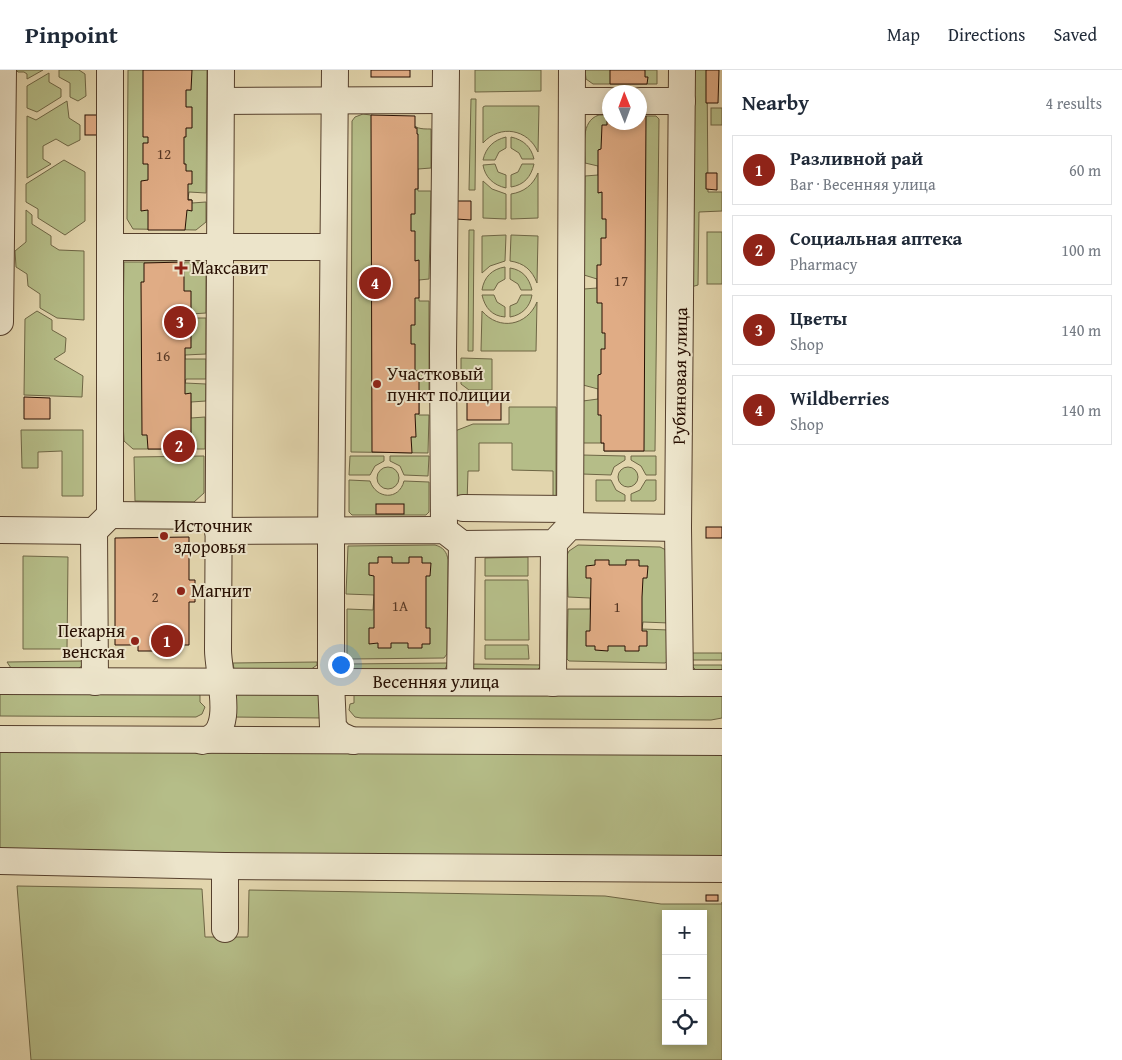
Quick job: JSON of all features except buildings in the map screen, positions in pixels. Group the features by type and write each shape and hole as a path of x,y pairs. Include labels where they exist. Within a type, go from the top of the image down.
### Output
{"street":[{"path":"0,322 3,70"},
{"path":"95,682 102,523 110,246 110,70"},
{"path":"202,741 209,740 215,736 222,725 222,682 218,660 221,70"},
{"path":"335,70 331,682 333,726 340,736 352,741"},
{"path":"446,70 443,353 460,682"},
{"path":"553,683 565,526 572,70"},
{"name":"Рубиновая улица","path":"680,683 678,528 682,70"},
{"path":"221,101 445,100"},
{"path":"572,101 602,101"},
{"path":"647,102 682,102"},
{"path":"110,246 333,247"},
{"path":"463,508 565,526"},
{"path":"0,530 102,523 218,524 452,537 565,526 678,528"},
{"name":"Весенняя улица","path":"0,681 722,683"},
{"path":"0,739 722,742"},
{"path":"0,861 225,866 722,869"},
{"path":"224,928 225,866"}],"green space":[{"path":"16,70 43,70 27,79 27,74"},
{"path":"59,70 79,70 85,74 86,96 78,101 70,97 70,83 59,77"},
{"path":"128,70 207,70 206,193 189,192 188,199 192,200 192,203 206,202 206,222 196,230 133,229 127,219"},
{"path":"475,70 541,70 541,91 475,92"},
{"path":"585,70 657,70 657,84 593,84 586,79"},
{"path":"693,70 707,70 708,192 722,192 722,211 699,212 698,285 691,287"},
{"path":"49,73 49,82 61,89 61,97 37,112 27,108 27,86"},
{"path":"471,99 476,99 475,190 469,190"},
{"path":"67,101 69,118 80,125 80,140 68,146 56,139 43,146 43,159 51,164 27,178 27,116 36,120"},
{"path":"539,106 538,152 528,138 513,132 497,133 483,143 483,107"},
{"path":"711,108 722,108 722,125 711,125"},
{"path":"363,114 408,120 418,128 431,129 431,168 418,169 418,191 431,191 429,279 419,280 419,301 429,301 429,392 419,393 419,415 429,415 428,453 351,452 352,121 355,117"},
{"path":"602,115 602,130 647,130 647,116 656,116 659,119 655,451 604,451 604,443 583,443 583,401 598,399 598,389 583,385 584,289 597,288 597,279 584,275 585,176 598,175 598,166 585,163 584,142 586,129 593,118"},
{"path":"506,137 506,148 499,152 495,160 483,160 486,151 491,145"},
{"path":"511,137 520,140 526,145 534,159 522,159 519,153 511,148"},
{"path":"64,160 85,172 85,221 65,235 38,218 38,209 26,202 26,184"},
{"path":"495,164 498,172 506,175 506,188 494,183 488,177 483,165"},
{"path":"522,164 534,164 531,173 526,180 511,187 511,175 518,172"},
{"path":"538,173 538,218 511,219 511,194 520,192 527,187 534,181"},
{"path":"483,181 492,189 506,194 506,219 483,218"},
{"path":"26,210 32,215 32,224 51,236 51,245 59,250 84,251 84,320 57,318 40,308 40,294 28,286 27,274 16,267 15,251 26,242"},
{"path":"469,230 474,230 473,351 468,351"},
{"path":"707,232 722,232 722,284 707,284"},
{"path":"506,235 505,261 490,266 482,273 482,236"},
{"path":"511,235 538,236 537,283 533,274 527,268 519,263 510,261"},
{"path":"124,262 201,262 206,267 206,313 191,314 192,318 206,318 206,354 185,355 185,359 206,359 206,379 186,379 185,383 206,384 206,401 191,402 191,418 205,417 205,449 133,449 124,441 122,402"},
{"path":"505,267 505,279 498,283 494,290 482,290 489,274"},
{"path":"510,268 525,275 532,290 521,290 518,284 510,279"},
{"path":"482,295 494,295 497,302 505,307 505,317 490,311"},
{"path":"521,295 532,295 527,307 522,312 510,317 510,306 517,303"},
{"path":"537,302 536,351 481,351 482,311 496,321 512,323 520,321 527,316"},
{"path":"37,311 52,320 52,330 66,338 65,352 54,359 83,376 82,397 24,395 25,319"},
{"path":"461,358 492,359 492,390 469,390 461,384"},
{"path":"509,407 556,407 556,503 553,503 553,471 512,470 512,443 479,443 479,471 468,471 467,504 455,504 455,431 473,424 509,424"},
{"path":"21,430 83,430 83,496 62,496 62,451 38,452 38,468 22,468"},
{"path":"582,455 625,456 625,460 614,467 611,475 582,474"},
{"path":"204,456 204,493 194,502 135,501 134,457"},
{"path":"350,456 384,456 384,461 375,466 370,475 349,475"},
{"path":"390,456 429,456 428,476 404,475 400,466 390,461"},
{"path":"631,456 656,456 656,475 646,475 641,466 631,460"},
{"path":"388,467 398,474 399,478 392,488 388,489 378,482 377,478 384,468"},
{"path":"628,467 635,470 638,477 635,484 628,487 621,484 618,477 621,470"},
{"path":"349,480 370,481 377,491 387,495 393,495 397,492 404,481 429,482 429,512 426,515 352,515 349,512"},
{"path":"596,480 611,480 616,490 625,495 625,501 596,501"},
{"path":"646,480 656,480 656,500 631,501 631,494 640,490"},
{"path":"435,545 444,550 448,560 447,654 444,658 349,659 347,657 347,609 373,610 374,595 346,594 348,546"},
{"path":"578,545 660,547 666,550 669,623 643,622 642,629 669,630 669,660 665,663 569,661 567,659 568,609 590,609 590,598 568,597 567,555 569,551"},
{"path":"23,556 68,557 67,649 23,649"},
{"path":"528,557 528,576 485,576 485,558"},
{"path":"485,580 528,580 529,640 485,640"},
{"path":"485,645 528,645 529,659 485,659"},
{"path":"690,653 722,653 722,660 690,660"},
{"path":"83,661 84,664 78,669 11,668 7,662"},
{"path":"317,662 317,665 310,670 234,669 233,663"},
{"path":"448,663 445,669 349,671 345,664"},
{"path":"470,664 542,665 536,671 474,669"},
{"path":"691,665 722,665 722,674 699,673"},
{"path":"0,690 200,692 200,702 205,707 202,714 196,717 0,716"},
{"path":"232,690 322,691 322,718 232,717"},
{"path":"354,692 722,694 722,718 711,720 361,718 355,717 349,710 350,704 354,703"},
{"path":"0,749 722,753 722,864 0,854"},
{"path":"17,886 202,889 205,937 248,937 249,890 605,896 661,904 722,904 722,1060 31,1060"}],"place":[{"name":"Максавит","path":"181,268"},
{"name":"Wildberries","path":"375,283"},
{"name":"Цветы","path":"180,322"},
{"name":"Участковый пункт полиции","path":"377,384"},
{"name":"Социальная аптека","path":"179,446"},
{"name":"Источник здоровья","path":"164,536"},
{"name":"Магнит","path":"181,591"},
{"name":"Пекарня венская","path":"135,641"},
{"name":"Разливной рай","path":"167,641"}]}
